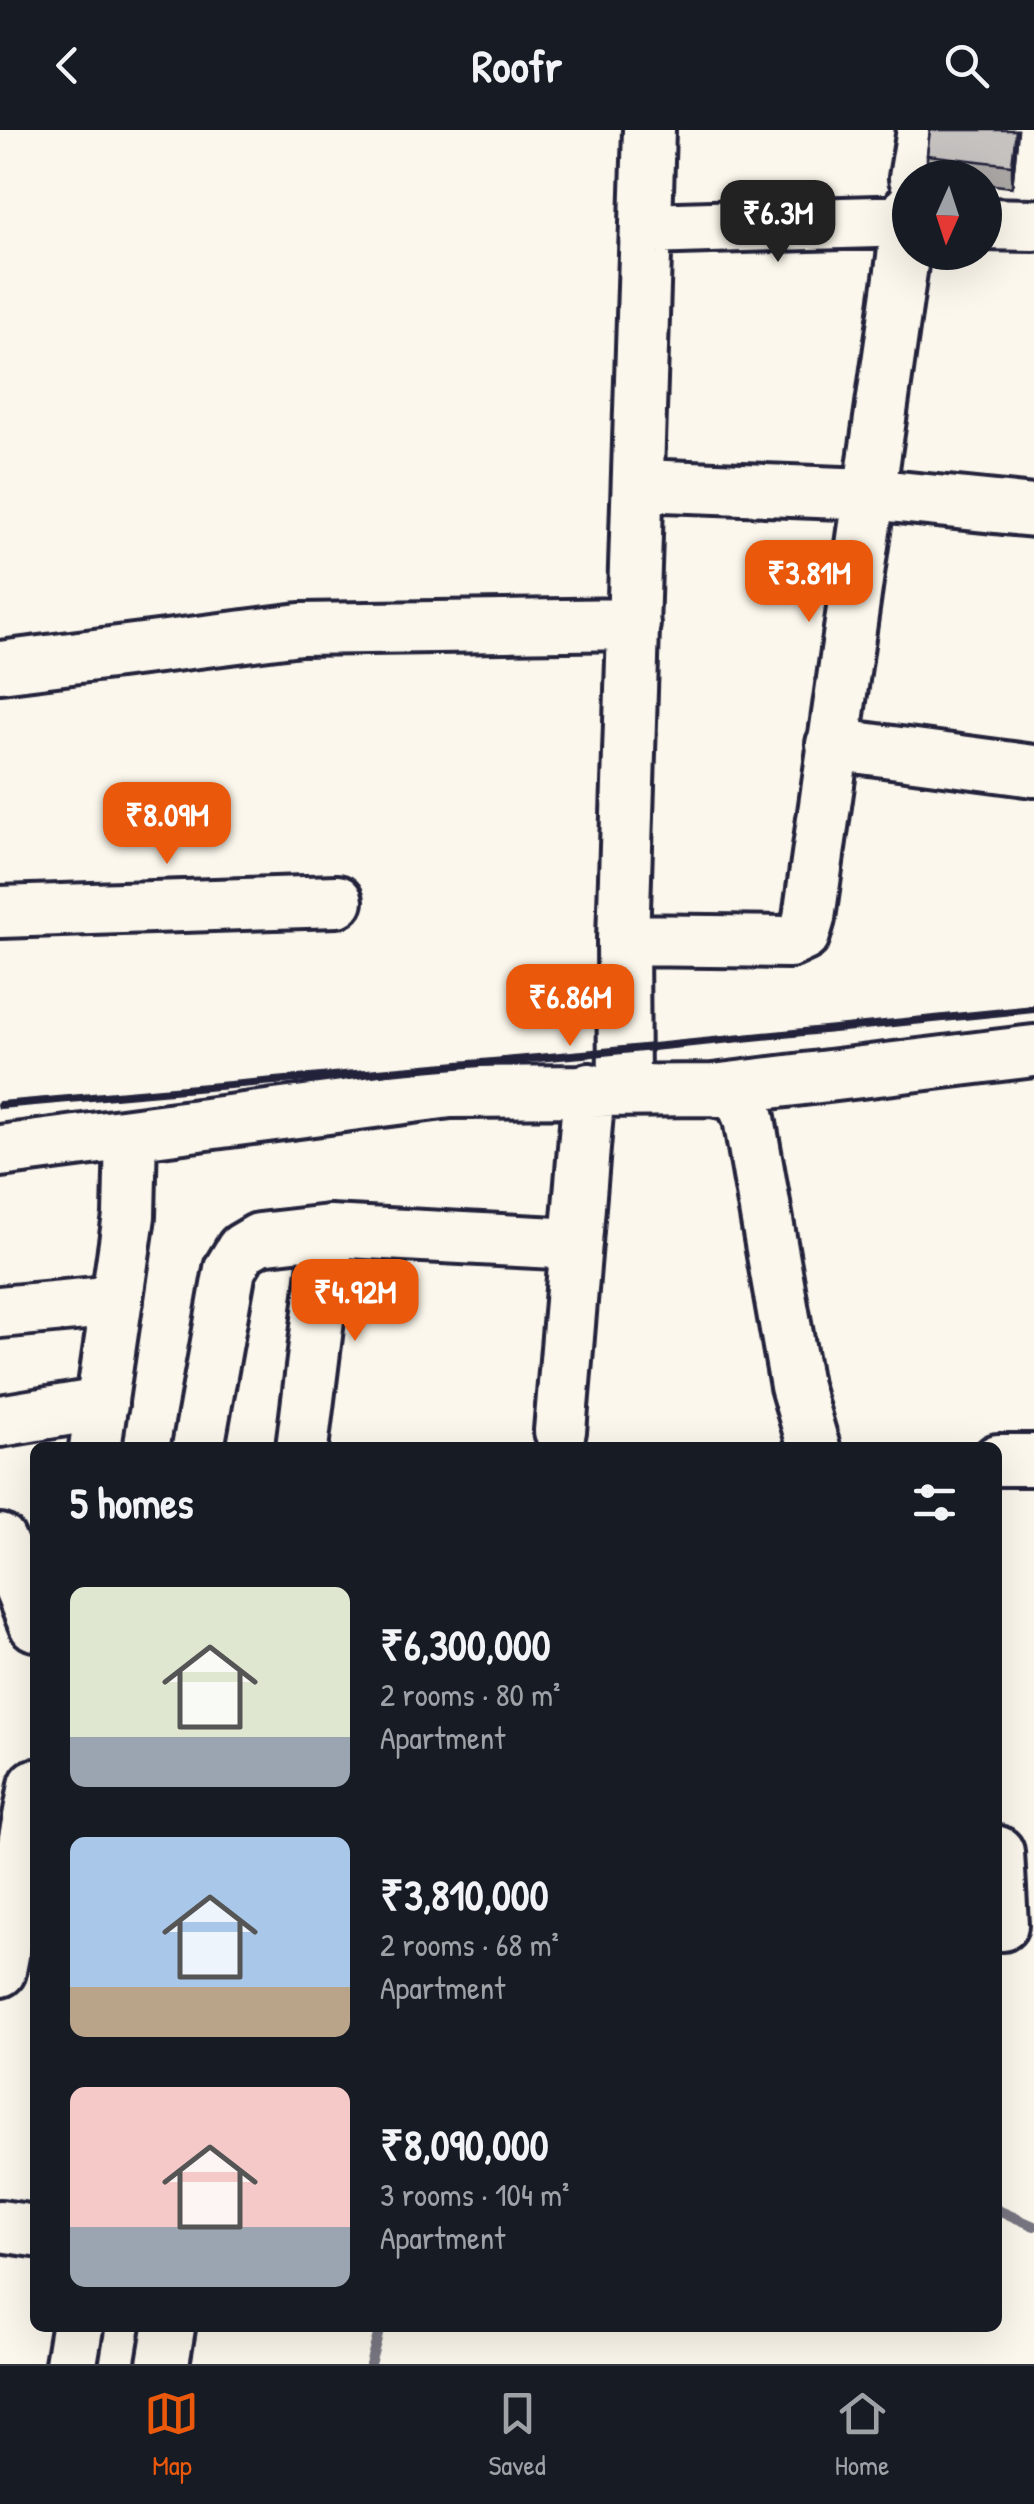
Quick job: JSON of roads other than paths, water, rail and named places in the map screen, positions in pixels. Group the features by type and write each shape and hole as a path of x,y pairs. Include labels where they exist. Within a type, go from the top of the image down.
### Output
{"street":[{"path":"560,1431 576,1244 606,1089 623,940 648,130"},
{"path":"918,160 923,130"},
{"path":"647,229 892,209"},
{"path":"1002,224 1034,225"},
{"path":"623,940 789,942 804,934 902,270"},
{"path":"638,485 869,494 1034,511"},
{"path":"0,667 300,629 634,624"},
{"path":"832,744 1034,771"},
{"path":"0,912 337,901"},
{"path":"0,1151 450,1092 713,1090 1034,1051"},
{"path":"713,1090 732,1094 742,1102 748,1118 796,1386 812,1442"},
{"path":"0,1421 98,1426 128,1216 131,1134"},
{"path":"199,1442 230,1269 242,1249 260,1239 328,1232 576,1244"},
{"path":"303,1442 328,1232"},
{"path":"0,1312 118,1301"},
{"path":"1002,1460 1034,1460"},
{"path":"0,1540 30,1613"},
{"path":"0,1970 30,1811"},
{"path":"0,2226 30,2230"},
{"path":"70,2364 76,2332"},
{"path":"163,2364 168,2332"}],"waterway":[{"path":"1002,2212 1034,2226"},
{"path":"370,2364 379,2332"}],"railway":[{"path":"0,1105 583,1054 1034,1009"}]}
